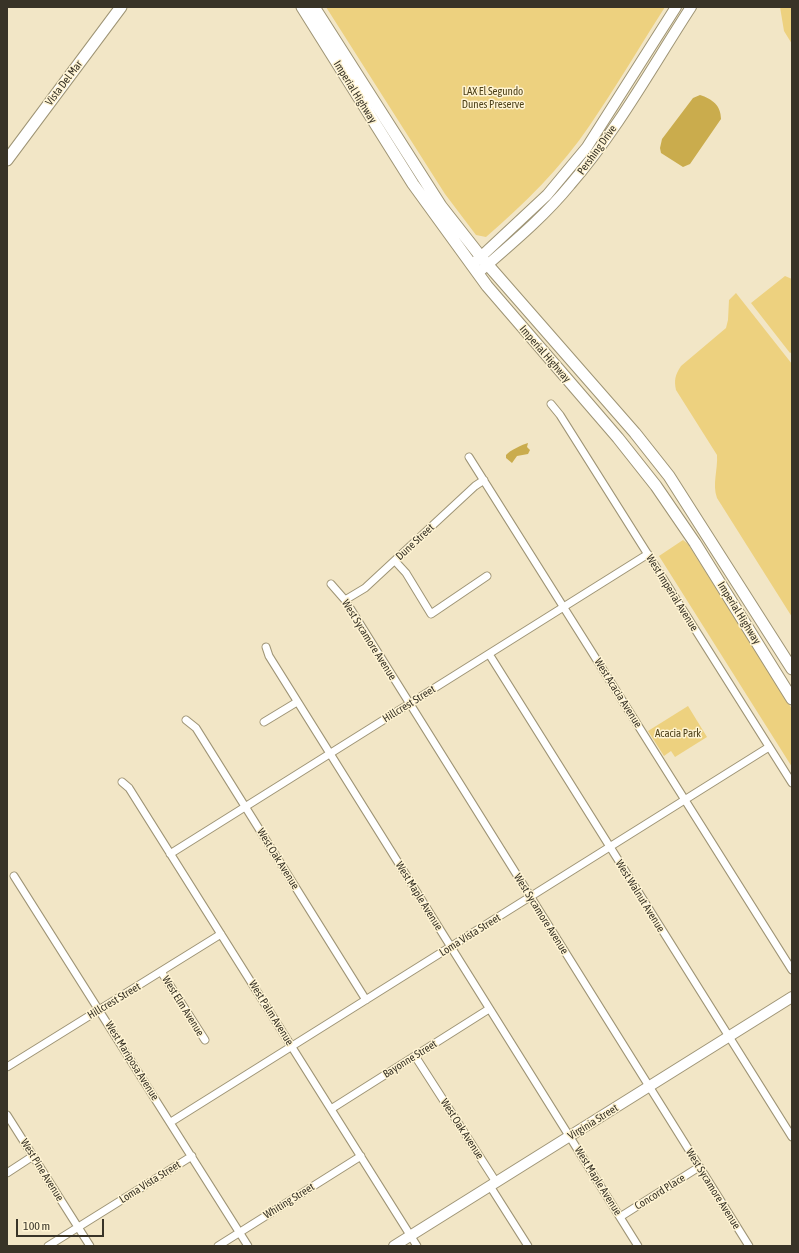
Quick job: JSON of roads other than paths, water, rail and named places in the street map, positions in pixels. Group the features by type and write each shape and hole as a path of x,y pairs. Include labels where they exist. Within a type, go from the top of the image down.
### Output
{"main road":[{"name":"Vista Del Mar","path":"7,160 122,7"},
{"name":"Imperial Highway","path":"302,7 413,184 497,299 642,467 689,534 792,698"},
{"name":"Imperial Highway","path":"314,7 430,189 484,260 635,433 672,482 792,668"},
{"name":"Pershing Drive","path":"475,269 547,195 587,147 676,7"},
{"name":"Pershing Drive","path":"484,260 555,202 596,154 691,7"},
{"path":"689,534 693,531 700,532 716,555 721,557"},
{"name":"Virginia Street","path":"394,1246 792,997"}],"street":[{"name":"West Imperial Avenue","path":"551,404 560,415 792,783"},
{"name":"West Acacia Avenue","path":"469,457 792,970"},
{"name":"Dune Street","path":"345,600 364,588 475,486 484,480"},
{"name":"Hillcrest Street","path":"170,854 648,554"},
{"path":"395,561 406,573 431,614 486,576"},
{"name":"West Sycamore Avenue","path":"331,584 345,600 749,1246"},
{"name":"West Maple Avenue","path":"266,647 269,656 329,754 638,1246"},
{"name":"West Walnut Avenue","path":"488,654 792,1137"},
{"path":"264,722 297,702"},
{"name":"West Oak Avenue","path":"186,720 196,728 366,1000"},
{"name":"Loma Vista Street","path":"171,1122 769,747"},
{"name":"West Palm Avenue","path":"122,782 129,788 417,1246"},
{"name":"West Mariposa Avenue","path":"14,876 100,1009 248,1246"},
{"name":"Hillcrest Street","path":"7,1067 100,1009 162,973 221,934"},
{"name":"West Elm Avenue","path":"162,973 205,1040"},
{"name":"Bayonne Street","path":"330,1109 489,1009"},
{"name":"West Oak Avenue","path":"415,1056 493,1184 528,1246"},
{"name":"West Pine Avenue","path":"7,1115 90,1246"},
{"path":"7,1173 33,1156"},
{"name":"Loma Vista Street","path":"48,1246 192,1156"},
{"name":"Whiting Street","path":"218,1246 361,1156"},
{"name":"Concord Place","path":"620,1217 699,1167"}],"park label":[{"name":"LAX El Segundo Dunes Preserve","path":"493,98"},
{"name":"Acacia Park","path":"678,734"}]}
